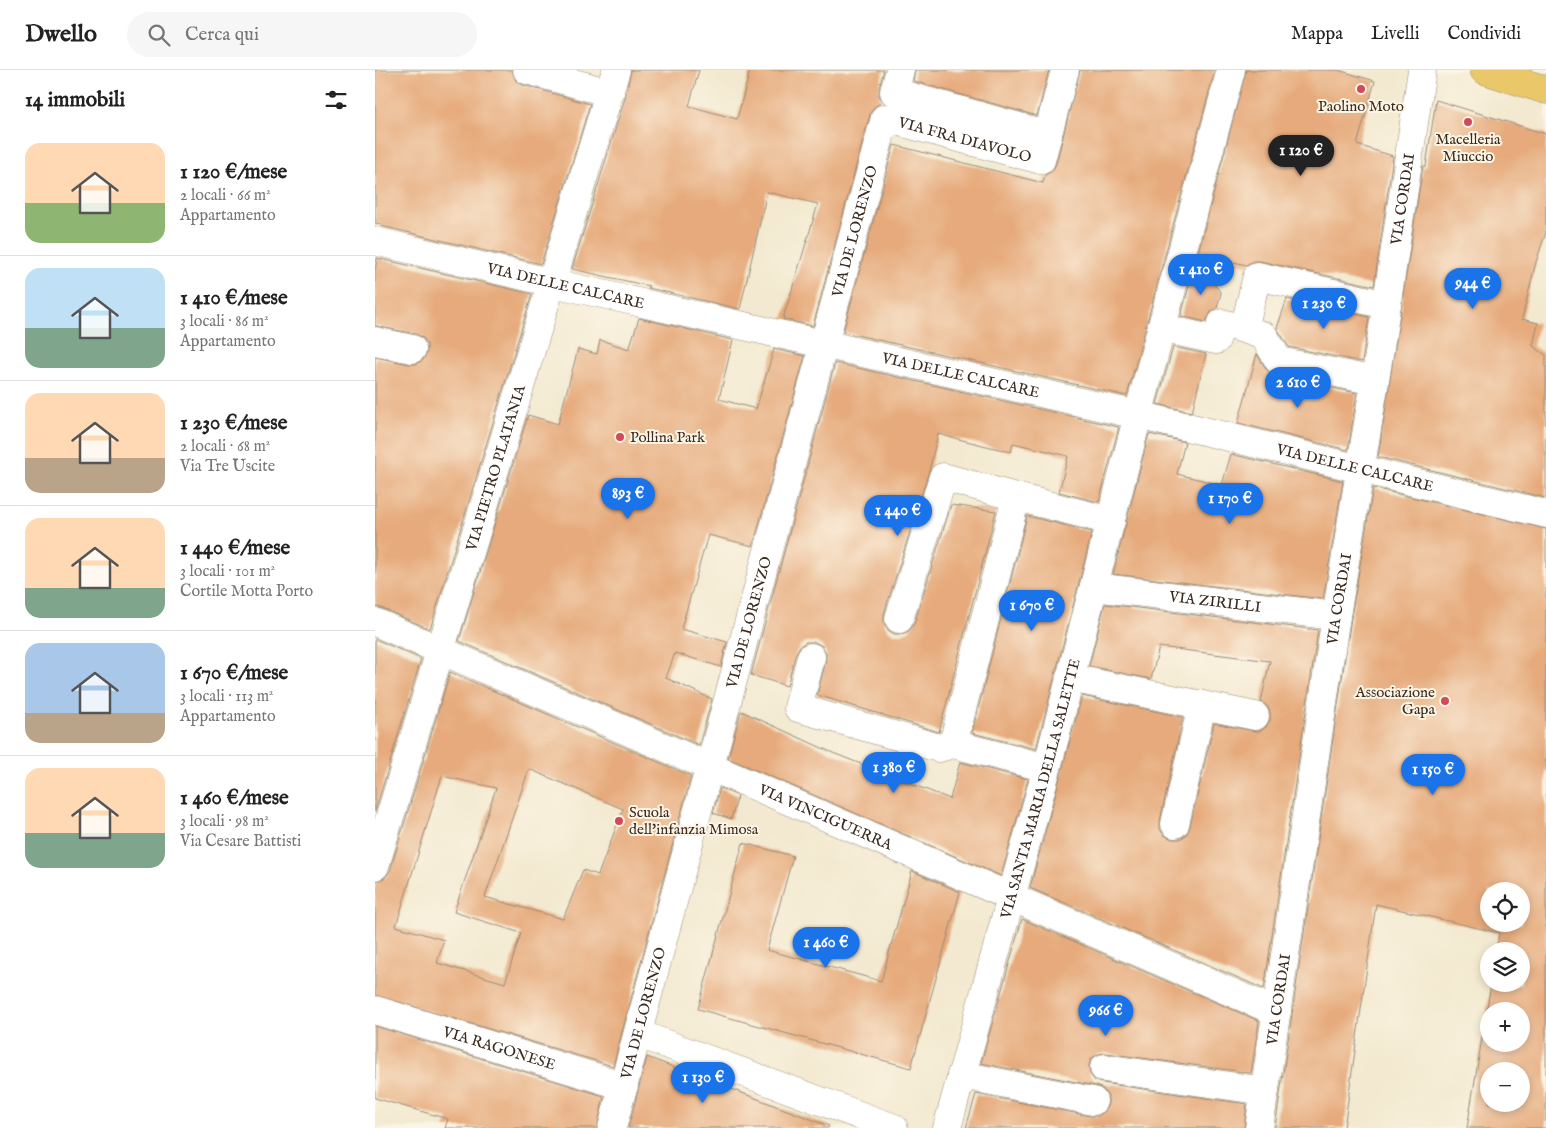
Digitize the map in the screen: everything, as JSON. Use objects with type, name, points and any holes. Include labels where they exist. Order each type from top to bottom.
[{"type":"main road","points":[[1484,70],[1546,90]]},
{"type":"street","points":[[527,70],[613,81]]},
{"type":"street","name":"VIA FRA DIAVOLO","points":[[885,118],[1041,160],[1065,70]]},
{"type":"street","name":"VIA SANTA MARIA DELLA SALETTE","points":[[947,1128],[1047,768],[1161,328],[1231,70]]},
{"type":"street","name":"VIA CORDAI","points":[[1259,1128],[1336,616],[1387,305],[1422,70]]},
{"type":"street","name":"VIA PIETRO PLATANIA","points":[[375,866],[613,81]]},
{"type":"street","points":[[897,81],[1048,135]]},
{"type":"street","name":"VIA DE LORENZO","points":[[612,1128],[639,1034],[885,118]]},
{"type":"street","name":"VIA DELLE CALCARE","points":[[375,241],[1138,416],[1546,514]]},
{"type":"street","points":[[1244,329],[1257,276],[1387,305]]},
{"type":"street","points":[[1161,328],[1216,340],[1222,323],[1264,336],[1279,361],[1375,381]]},
{"type":"street","points":[[375,341],[412,349]]},
{"type":"street","points":[[899,618],[943,477],[1111,521]]},
{"type":"street","points":[[953,744],[1016,497]]},
{"type":"street","name":"VIA ZIRILLI","points":[[1094,587],[1336,616]]},
{"type":"street","name":"VIA VINCIGUERRA","points":[[375,622],[1277,1012]]},
{"type":"street","points":[[811,657],[798,708],[939,748],[953,744],[1047,768]]},
{"type":"street","points":[[1070,678],[1255,716]]},
{"type":"street","points":[[1175,824],[1202,705]]},
{"type":"street","name":"VIA RAGONESE","points":[[375,1010],[624,1086]]},
{"type":"street","points":[[639,1034],[894,1128]]},
{"type":"street","points":[[1104,1068],[1265,1091]]},
{"type":"street","points":[[961,1075],[1093,1101]]},
{"type":"building","points":[[375,70],[512,70],[516,81],[523,85],[590,104],[541,264],[375,223]]},
{"type":"building","points":[[631,70],[699,70],[689,106],[737,119],[750,70],[884,70],[879,88],[880,104],[874,107],[870,114],[813,326],[783,319],[818,204],[767,192],[740,309],[572,269],[625,98]]},
{"type":"building","points":[[915,70],[1049,70],[1037,116],[913,81]]},
{"type":"building","points":[[1080,70],[1215,70],[1127,396],[843,332],[894,145],[1043,183],[1045,175],[1052,171],[1056,164]]},
{"type":"building","points":[[1246,70],[1338,70],[1375,81],[1357,145],[1393,156],[1374,286],[1260,261],[1253,261],[1246,265],[1198,253]]},
{"type":"building","points":[[1436,100],[1546,134],[1546,232],[1536,262],[1522,319],[1538,323],[1533,346],[1546,355],[1546,498],[1378,457],[1423,166],[1426,166]]},
{"type":"building","points":[[377,258],[532,294],[430,629],[375,607],[375,357],[416,364],[423,360],[427,352],[427,345],[423,338],[416,334],[375,326],[375,271]]},
{"type":"building","points":[[1196,260],[1221,293],[1217,308],[1211,312],[1206,322],[1181,316]]},
{"type":"building","points":[[1287,299],[1369,317],[1362,362],[1289,347],[1277,328]]},
{"type":"building","points":[[639,318],[733,340],[719,399],[756,409],[774,349],[805,356],[753,546],[708,535],[681,629],[727,642],[721,667],[675,653],[666,678],[712,699],[699,745],[459,641],[528,415],[558,424],[578,349],[597,354],[600,340],[629,349]]},
{"type":"building","points":[[1173,347],[1206,354],[1192,412],[1157,404]]},
{"type":"building","points":[[1257,354],[1266,369],[1275,376],[1357,393],[1348,450],[1238,423]]},
{"type":"building","points":[[835,363],[1119,427],[1099,502],[1059,492],[1068,456],[1013,443],[1011,452],[938,434],[929,471],[884,614],[884,623],[888,630],[894,634],[902,634],[909,631],[914,624],[951,505],[996,511],[939,732],[817,695],[826,661],[826,653],[822,646],[815,642],[806,642],[800,646],[796,653],[787,686],[751,675]]},
{"type":"building","points":[[1149,434],[1185,442],[1177,474],[1222,485],[1231,454],[1343,481],[1323,599],[1113,574]]},
{"type":"building","points":[[1373,488],[1546,529],[1546,1128],[1467,1128],[1480,1050],[1480,1052],[1530,1052],[1530,1002],[1488,1002],[1490,992],[1530,992],[1530,942],[1498,942],[1499,933],[1495,932],[1530,932],[1530,882],[1480,882],[1480,929],[1376,904],[1344,1128],[1275,1128],[1351,618]]},
{"type":"building","points":[[1027,516],[1092,532],[1036,749],[972,733]]},
{"type":"building","points":[[1105,604],[1318,630],[1264,989],[1030,888],[1082,696],[1183,717],[1160,821],[1160,829],[1164,835],[1172,839],[1180,839],[1186,835],[1190,827],[1214,723],[1260,731],[1266,727],[1270,720],[1270,711],[1261,702],[1270,661],[1159,647],[1151,679],[1089,666]]},
{"type":"building","points":[[375,639],[421,659],[375,812]]},
{"type":"building","points":[[450,672],[691,776],[613,1066],[375,995],[375,881],[385,878],[390,871]],"holes":[[[529,769],[623,809],[598,875],[583,870],[563,919],[485,897]],[[442,776],[496,788],[454,912],[521,933],[505,983],[437,963],[444,940],[396,926]]]},
{"type":"building","points":[[741,711],[833,753],[950,799],[960,762],[1028,779],[1001,876],[728,758]]},
{"type":"building","points":[[720,788],[738,796],[731,819],[713,813]]},
{"type":"building","points":[[743,843],[793,856],[767,950],[881,981],[912,871],[960,892],[911,1068],[698,1009]]},
{"type":"building","points":[[1022,919],[1259,1021],[1251,1073],[1106,1053],[1098,1054],[1091,1059],[1089,1065],[1090,1074],[1095,1081],[1102,1083],[1247,1104],[1244,1128],[966,1128],[976,1094],[1090,1116],[1098,1116],[1105,1111],[1108,1104],[1108,1096],[1103,1089],[1096,1086],[981,1063]]},
{"type":"building","points":[[375,1026],[604,1096],[597,1128],[445,1128],[448,1119],[375,1098]]},
{"type":"building","points":[[647,1057],[829,1126],[828,1128],[628,1128]]},
{"type":"place","name":"Paolino Moto","points":[[1361,89]]},
{"type":"place","name":"Macelleria Miuccio","points":[[1468,122]]},
{"type":"place","name":"Pollina Park","points":[[620,437]]},
{"type":"place","name":"Associazione Gapa","points":[[1445,701]]},
{"type":"place","name":"Scuola dell'infanzia Mimosa","points":[[619,821]]}]
